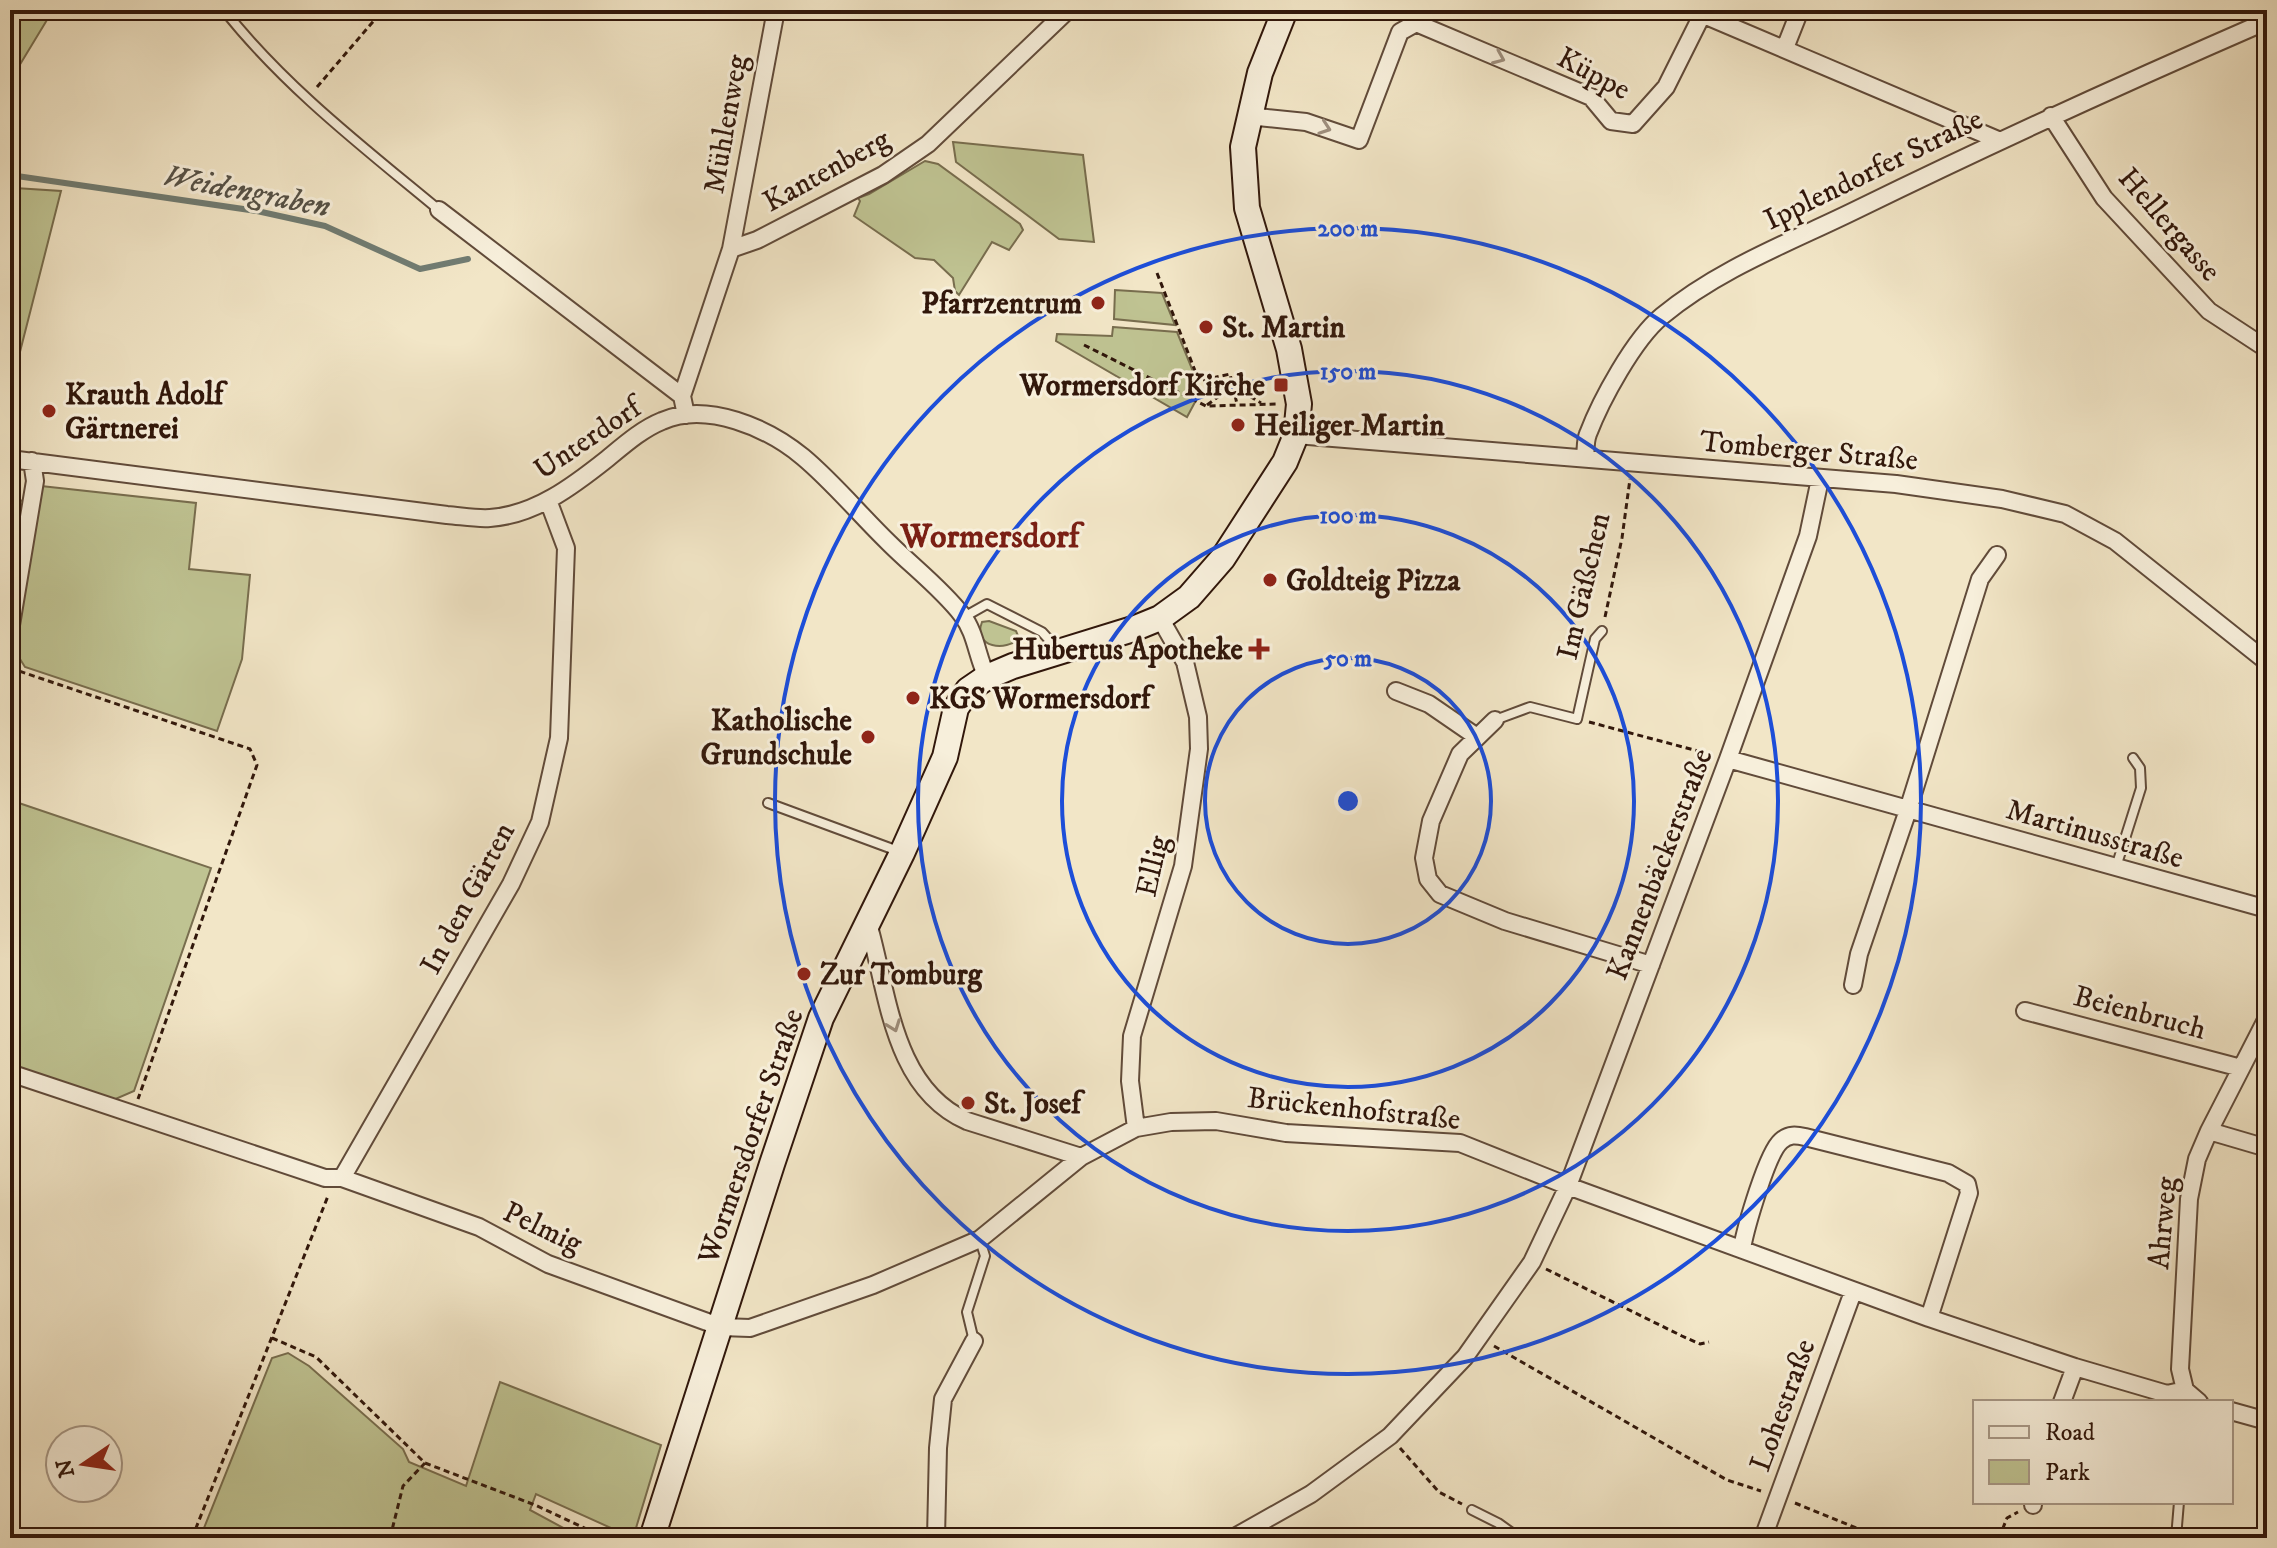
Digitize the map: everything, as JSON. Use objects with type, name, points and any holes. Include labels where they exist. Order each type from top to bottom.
[{"type":"main road","name":"Wormersdorfer Straße","points":[[652,1538],[821,1018],[945,757],[956,708],[968,690],[987,677],[1160,618],[1189,597],[1223,558],[1285,462],[1296,435],[1299,404],[1289,349],[1247,208],[1243,147],[1260,73],[1285,10]]},
{"type":"street","name":"Mühlenweg","points":[[731,249],[776,10]]},
{"type":"street","name":"Kantenberg","points":[[731,249],[757,240],[883,175],[928,144],[1068,10]]},
{"type":"street","points":[[1785,48],[1800,10]]},
{"type":"street","points":[[1697,12],[1998,140]]},
{"type":"street","name":"Küppe","points":[[1248,116],[1306,122],[1359,140],[1400,32],[1416,23],[1591,97],[1611,121],[1633,124],[1666,87],[1697,12]]},
{"type":"street","name":"Ipplendorfer Straße","points":[[1585,458],[1587,437],[1640,338],[1709,282],[1998,140],[2267,21]]},
{"type":"street","name":"Hellergasse","points":[[2051,116],[2104,198],[2209,311],[2267,349]]},
{"type":"street","points":[[439,210],[682,396]]},
{"type":"street","points":[[686,415],[682,396],[731,249]]},
{"type":"street","name":"Unterdorf","points":[[10,459],[491,518],[530,508],[571,487],[634,437],[663,420],[686,415],[719,416],[758,429],[802,456],[935,585],[964,617],[987,677]]},
{"type":"street","name":"Tomberger Straße","points":[[1296,435],[1896,484],[1987,496],[2065,514],[2115,541],[2267,662]]},
{"type":"street","points":[[10,631],[35,481],[32,461]]},
{"type":"street","name":"Kannenbäckerstraße","points":[[1233,1538],[1254,1534],[1390,1436],[1480,1339],[1532,1262],[1568,1186],[1728,759],[1808,536],[1820,479]]},
{"type":"street","name":"In den Gärten","points":[[342,1178],[511,884],[540,822],[559,738],[566,548],[548,500]]},
{"type":"street","points":[[1853,985],[1859,954],[1908,810],[1980,579],[1997,555]]},
{"type":"street","name":"Ellig","points":[[1136,1128],[1130,1081],[1132,1036],[1183,866],[1199,749],[1198,717],[1185,662],[1160,618]]},
{"type":"street","points":[[1396,691],[1429,704],[1477,737]]},
{"type":"street","points":[[1495,720],[1460,754],[1431,821],[1424,858],[1428,879],[1440,894],[1505,921],[1651,965]]},
{"type":"street","name":"Martinusstraße","points":[[1728,759],[2267,909]]},
{"type":"street","points":[[868,923],[895,1031],[916,1076],[937,1102],[951,1114],[967,1121],[1081,1157]]},
{"type":"street","name":"Beienbruch","points":[[2025,1011],[2241,1068]]},
{"type":"street","name":"Ahrweg","points":[[2184,1396],[2180,1369],[2189,1199],[2197,1159],[2267,1018]]},
{"type":"street","name":"Pelmig","points":[[10,1073],[325,1178],[342,1178],[479,1227],[548,1264],[721,1327]]},
{"type":"street","name":"Brückenhofstraße","points":[[721,1327],[750,1328],[873,1285],[980,1239],[1081,1157],[1136,1128],[1171,1122],[1216,1121],[1286,1133],[1460,1143],[1853,1292],[2075,1367],[2167,1394],[2184,1396]]},
{"type":"street","points":[[2209,1131],[2267,1148]]},
{"type":"street","points":[[1742,1248],[1773,1153],[1785,1137],[1805,1137],[1948,1173],[1967,1184],[1969,1193],[1929,1318]]},
{"type":"street","name":"Lohestraße","points":[[1763,1538],[1853,1292]]},
{"type":"street","points":[[936,1538],[938,1448],[943,1399],[974,1341]]},
{"type":"street","points":[[2063,1400],[2075,1367]]},
{"type":"street","points":[[2233,1412],[2267,1421]]},
{"type":"lane","points":[[224,10],[253,46],[306,99],[439,210]]},
{"type":"lane","points":[[964,617],[987,604],[1042,632],[1052,643]]},
{"type":"lane","name":"Im Gäßchen","points":[[1577,719],[1595,639],[1602,631]]},
{"type":"lane","points":[[1495,720],[1530,707],[1577,719]]},
{"type":"lane","points":[[2115,867],[2141,788],[2140,768],[2133,758]]},
{"type":"lane","points":[[768,803],[902,853]]},
{"type":"lane","points":[[974,1341],[967,1312],[985,1256],[980,1239]]},
{"type":"lane","points":[[2176,1538],[2179,1504]]},
{"type":"lane","points":[[1472,1510],[1519,1538]]},
{"type":"path","points":[[306,99],[383,10]]},
{"type":"path","points":[[1157,273],[1199,381],[1230,374],[1237,404]]},
{"type":"path","points":[[1084,345],[1206,406],[1299,404]]},
{"type":"path","points":[[1233,386],[1261,404]]},
{"type":"path","points":[[1206,406],[1233,386]]},
{"type":"path","name":"Im Gäßchen","points":[[1602,631],[1622,538],[1632,463]]},
{"type":"path","points":[[10,668],[250,749],[257,765],[133,1114]]},
{"type":"path","points":[[1577,719],[1728,759]]},
{"type":"path","points":[[192,1538],[307,1245],[328,1196],[342,1178]]},
{"type":"path","points":[[1532,1262],[1691,1340],[1700,1344],[1709,1342]]},
{"type":"path","points":[[272,1338],[316,1357],[425,1463],[535,1505],[606,1538]]},
{"type":"path","points":[[1480,1339],[1727,1480],[1779,1496],[1881,1538]]},
{"type":"path","points":[[1390,1436],[1439,1492],[1472,1510]]},
{"type":"path","points":[[390,1538],[403,1486],[425,1463]]},
{"type":"path","points":[[1999,1538],[2007,1518],[2033,1504]]},
{"type":"green space","points":[[10,10],[53,10],[10,81]]},
{"type":"green space","points":[[953,142],[1083,155],[1094,242],[1059,239],[956,162]]},
{"type":"green space","points":[[925,161],[938,164],[1020,224],[1023,230],[1009,250],[992,242],[959,295],[955,291],[953,278],[934,260],[915,258],[854,216],[860,201],[858,198]]},
{"type":"green space","points":[[15,188],[61,191],[10,391],[10,208]]},
{"type":"green space","points":[[1115,290],[1162,293],[1175,325],[1114,319]]},
{"type":"green space","points":[[1113,327],[1177,332],[1201,391],[1187,417],[1056,341],[1057,334],[1112,336]]},
{"type":"green space","points":[[41,486],[196,503],[189,569],[250,575],[242,659],[217,731],[25,667],[13,648],[20,609],[10,608],[10,499],[38,503]]},
{"type":"green space","points":[[989,621],[1016,631],[1019,638],[999,646],[986,642],[980,631],[982,622]]},
{"type":"green space","points":[[10,800],[211,868],[134,1091],[111,1101],[10,1067]]},
{"type":"green space","points":[[288,1353],[309,1366],[403,1449],[409,1462],[466,1486],[500,1382],[661,1445],[633,1538],[536,1494],[530,1510],[582,1538],[200,1538],[272,1358]]},
{"type":"waterway","name":"Weidengraben","points":[[10,175],[257,211],[325,226],[420,269],[468,259]]},
{"type":"place","name":"Pfarrzentrum","points":[[1098,303]]},
{"type":"place","name":"St. Martin","points":[[1206,327]]},
{"type":"place","name":"Wormersdorf Kirche","points":[[1281,385]]},
{"type":"place","name":"Krauth Adolf Gärtnerei","points":[[49,411]]},
{"type":"place","name":"Heiliger Martin","points":[[1238,425]]},
{"type":"place","name":"Goldteig Pizza","points":[[1270,580]]},
{"type":"place","name":"Hubertus Apotheke","points":[[1259,649]]},
{"type":"place","name":"KGS Wormersdorf","points":[[913,698]]},
{"type":"place","name":"Katholische Grundschule","points":[[868,737]]},
{"type":"place","name":"Zur Tomburg","points":[[804,974]]},
{"type":"place","name":"St. Josef","points":[[968,1103]]},
{"type":"district","name":"Wormersdorf","points":[[990,535]]}]
